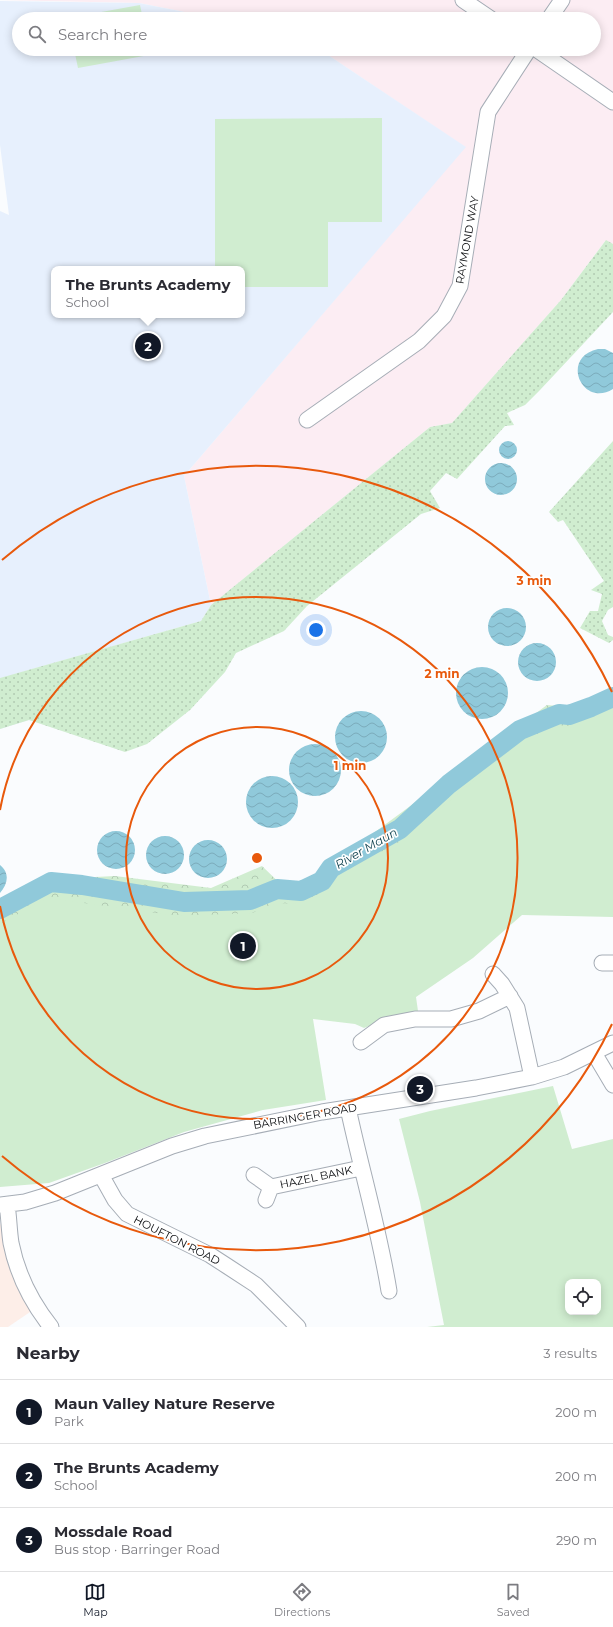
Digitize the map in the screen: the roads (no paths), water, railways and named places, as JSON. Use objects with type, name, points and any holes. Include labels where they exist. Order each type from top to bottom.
[{"type":"street","points":[[463,0],[481,12]]},
{"type":"street","points":[[554,12],[562,0]]},
{"type":"street","name":"RAYMOND WAY","points":[[307,420],[419,341],[444,316],[460,286],[488,112],[524,56]]},
{"type":"street","points":[[546,56],[613,102]]},
{"type":"street","points":[[493,974],[502,984],[517,1008],[532,1077]]},
{"type":"street","points":[[370,1041],[384,1025],[415,1019],[451,1019],[479,1011],[510,996]]},
{"type":"street","name":"BARRINGER ROAD","points":[[4,1205],[25,1202],[55,1193],[172,1146],[204,1136],[266,1122],[476,1088],[532,1077],[564,1067],[613,1043]]},
{"type":"street","points":[[594,1053],[613,1085]]},
{"type":"street","points":[[348,1108],[361,1168],[380,1242],[384,1285]]},
{"type":"street","name":"HAZEL BANK","points":[[254,1176],[268,1193],[361,1168]]},
{"type":"street","name":"HOUFTON ROAD","points":[[101,1175],[115,1200],[127,1214],[210,1255],[256,1285],[298,1327]]},
{"type":"street","points":[[4,1205],[11,1242],[20,1273],[38,1310],[50,1327]]},
{"type":"water","points":[[598,349],[605,349],[613,353],[613,389],[602,393],[593,392],[585,387],[580,380],[578,371],[580,362],[586,354]]},
{"type":"water","points":[[504,441],[512,441],[517,446],[515,457],[512,459],[504,459],[499,454],[499,446]]},
{"type":"water","points":[[498,463],[504,463],[514,470],[517,479],[516,485],[510,492],[504,495],[498,495],[488,488],[485,482],[485,476],[492,466]]},
{"type":"water","points":[[503,608],[511,608],[518,611],[523,616],[526,627],[523,638],[518,643],[511,646],[503,646],[496,643],[491,638],[488,631],[488,623],[491,616],[496,611]]},
{"type":"water","points":[[533,643],[541,643],[548,646],[553,651],[556,662],[553,673],[548,678],[541,681],[533,681],[526,678],[521,673],[518,666],[518,658],[521,651],[526,646]]},
{"type":"water","points":[[482,667],[492,669],[500,675],[506,683],[508,693],[506,703],[500,711],[492,717],[482,719],[472,717],[464,711],[458,703],[456,693],[458,683],[464,675],[472,669]]},
{"type":"water","points":[[361,711],[371,713],[379,719],[385,727],[387,737],[385,747],[379,755],[371,761],[361,763],[351,761],[343,755],[337,747],[335,737],[337,727],[343,719],[351,713]]},
{"type":"water","points":[[315,744],[325,746],[333,752],[339,760],[341,770],[339,780],[333,788],[325,794],[315,796],[305,794],[297,788],[291,780],[289,770],[291,760],[297,752],[305,746]]},
{"type":"water","points":[[272,776],[282,778],[290,784],[296,792],[298,802],[296,812],[290,820],[282,826],[272,828],[262,826],[254,820],[248,812],[246,802],[248,792],[254,784],[262,778]]},
{"type":"water","points":[[116,831],[126,834],[132,840],[135,850],[132,860],[126,866],[116,869],[106,866],[100,860],[97,850],[100,840],[106,834]]},
{"type":"water","points":[[165,836],[175,839],[181,845],[184,855],[181,865],[175,871],[165,874],[155,871],[149,865],[146,855],[149,845],[155,839]]},
{"type":"water","points":[[208,840],[218,843],[224,849],[227,859],[224,869],[218,875],[208,878],[198,875],[192,869],[189,859],[192,849],[198,843]]},
{"type":"water","points":[[0,865],[7,875],[7,879],[5,886],[0,893]]},
{"type":"waterway","name":"River Maun","points":[[0,909],[51,882],[82,885],[184,902],[250,900],[277,889],[301,891],[322,881],[331,868],[400,829],[449,784],[520,730],[559,714],[569,715],[613,697]]},
{"type":"place","name":"The Brunts Academy","points":[[148,346]]},
{"type":"place","name":"Maun Valley Nature Reserve","points":[[243,946]]},
{"type":"place","name":"Mossdale Road","points":[[420,1089]]}]
